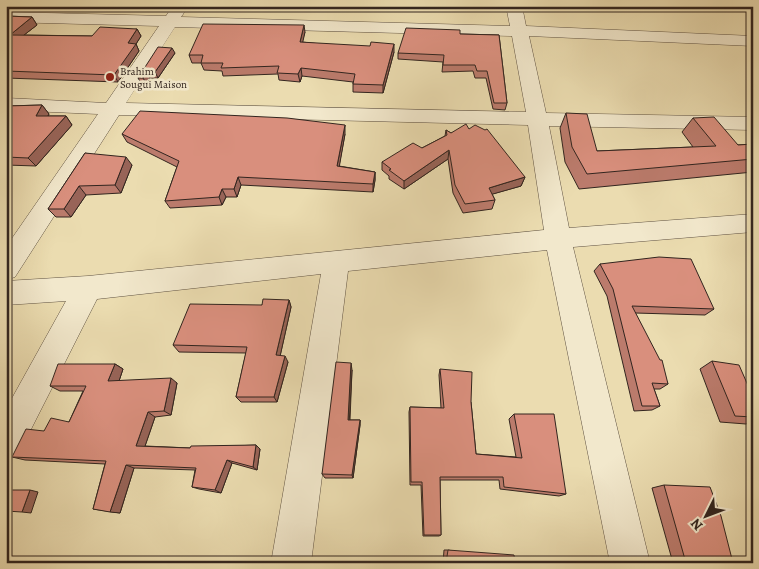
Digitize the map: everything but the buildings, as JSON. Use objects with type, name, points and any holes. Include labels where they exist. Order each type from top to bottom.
[{"type":"street","points":[[6,269],[175,15]]},
{"type":"street","points":[[6,17],[175,15],[516,19],[753,41]]},
{"type":"street","points":[[516,19],[538,118],[558,239],[630,563]]},
{"type":"street","points":[[6,104],[113,109],[753,124]]},
{"type":"street","points":[[6,293],[88,288],[558,239],[753,223]]},
{"type":"street","points":[[6,228],[32,229]]},
{"type":"street","points":[[291,563],[336,262]]},
{"type":"street","points":[[6,442],[88,288]]},
{"type":"place","name":"Brahim Sougui Maison","points":[[110,77]]}]
